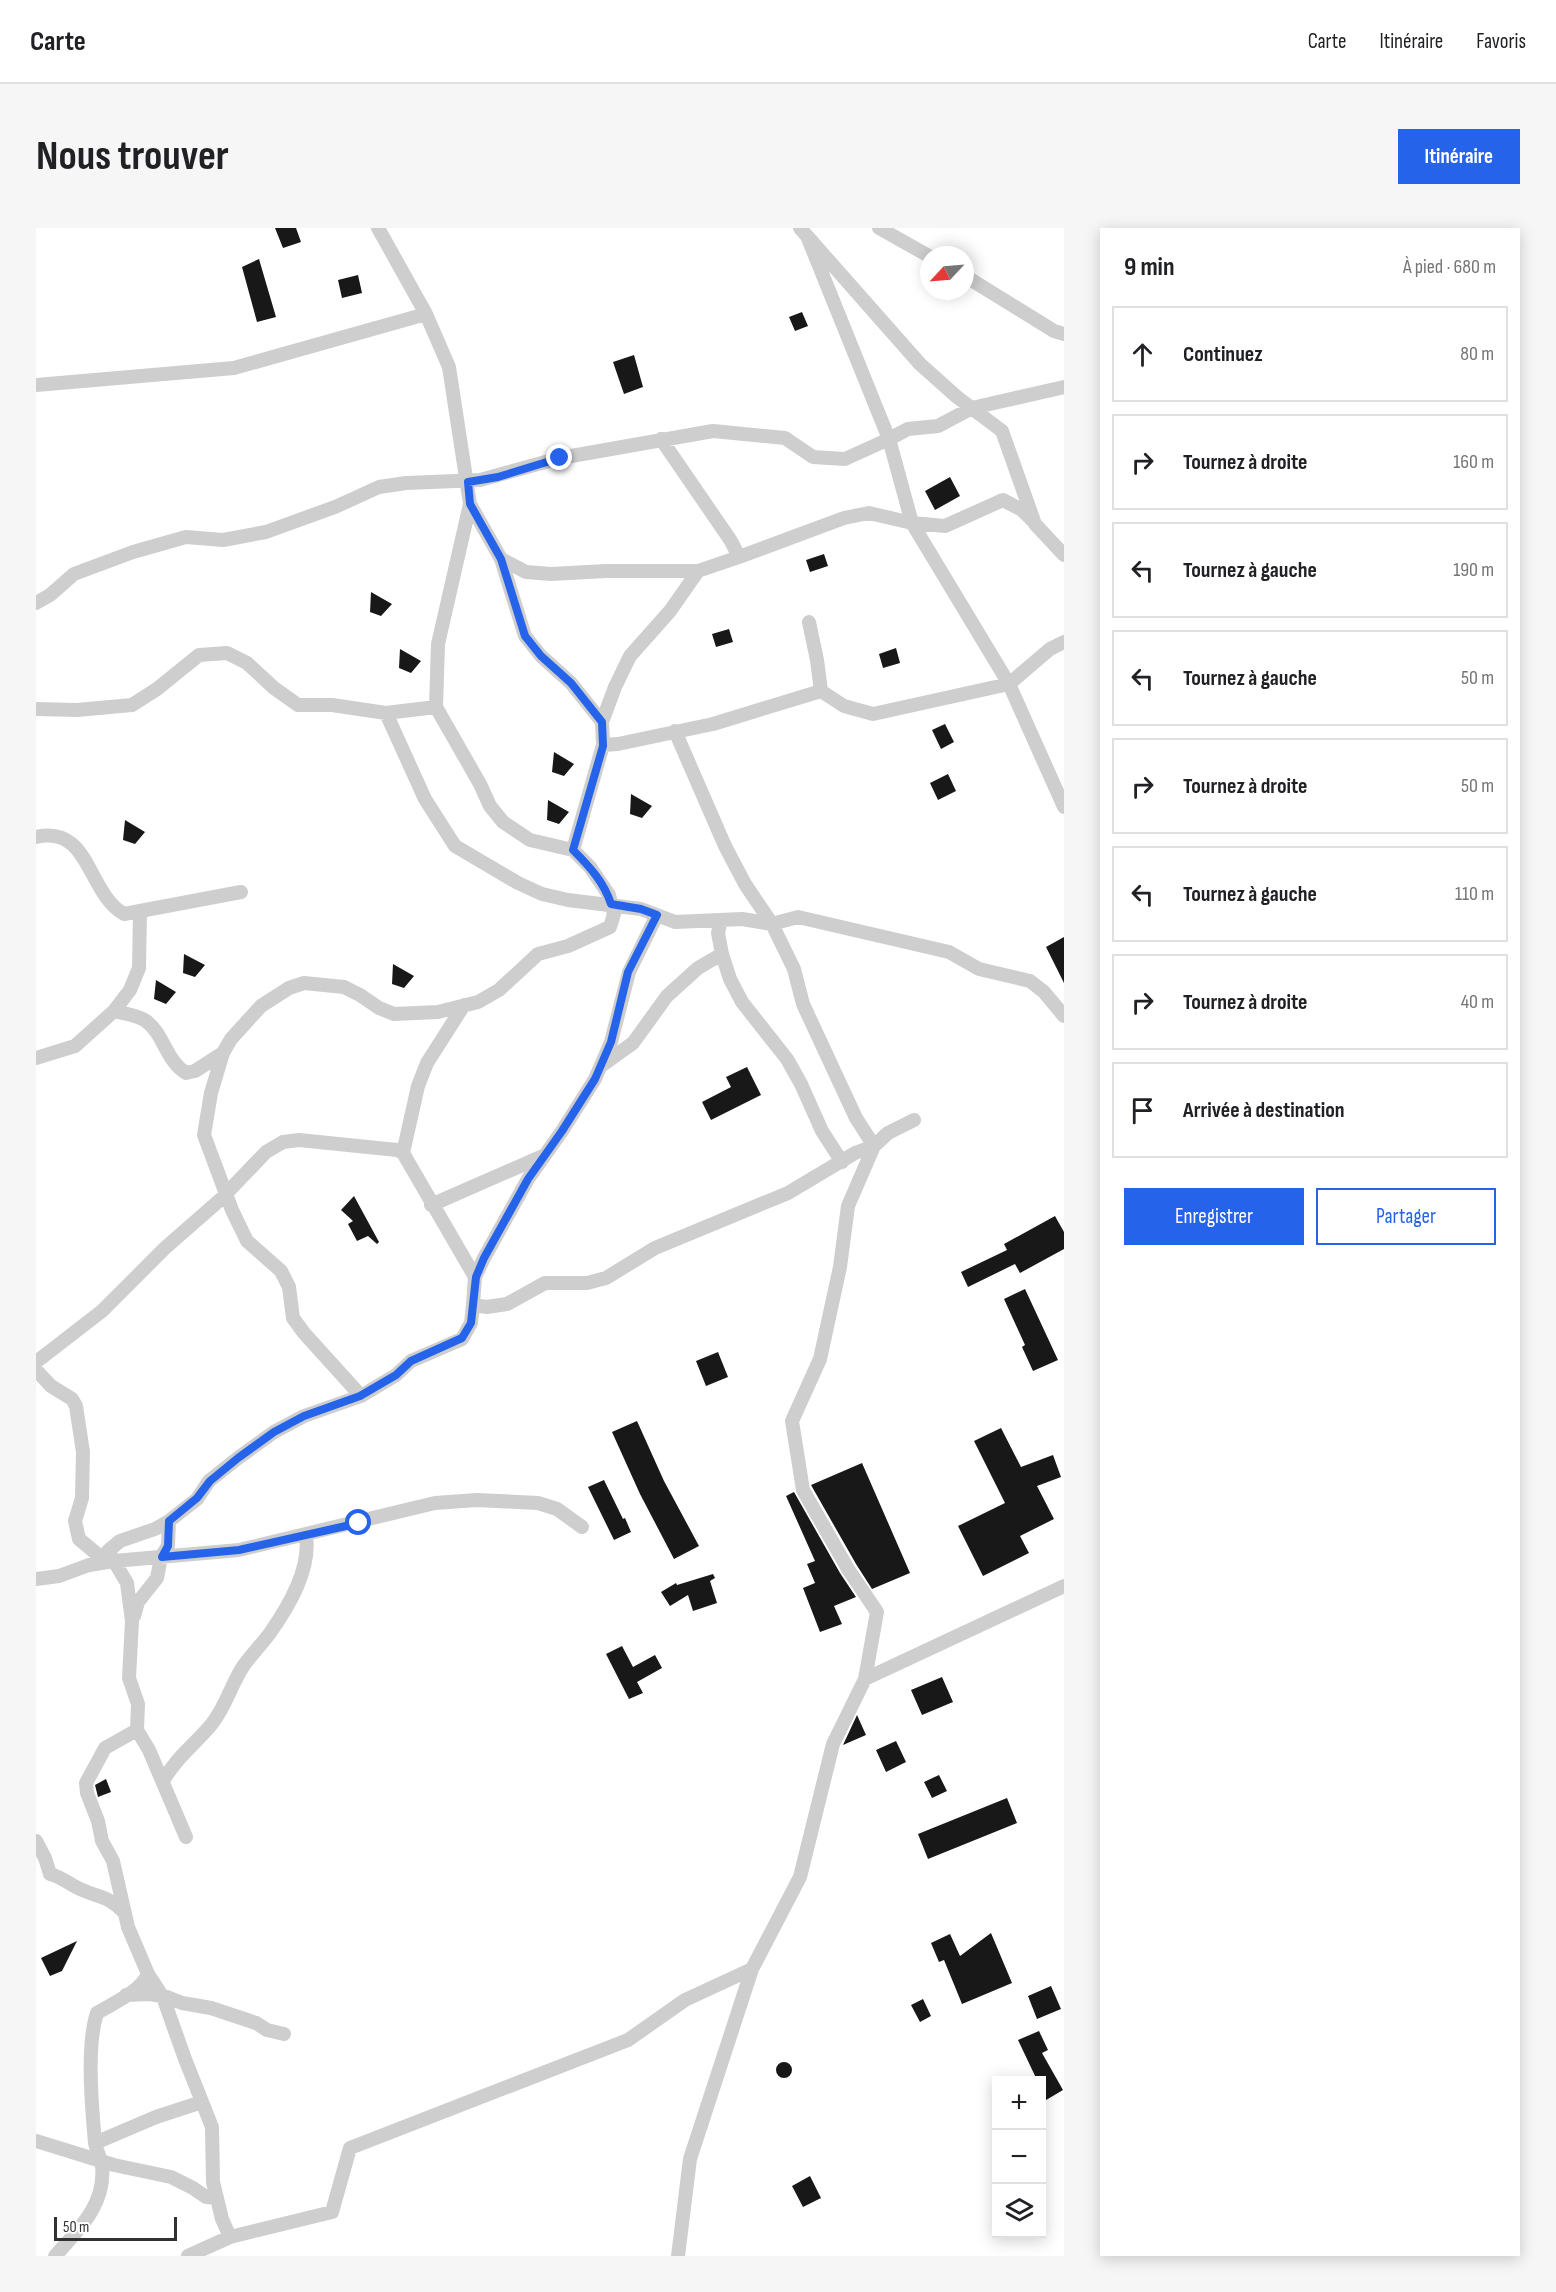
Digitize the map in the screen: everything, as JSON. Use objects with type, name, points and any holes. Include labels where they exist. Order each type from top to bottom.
[{"type":"street","points":[[360,1396],[293,1318],[289,1287],[281,1270],[247,1241],[232,1210],[204,1135],[211,1093],[223,1053],[231,1039],[261,1006],[283,991],[304,983],[344,987],[379,1008],[394,1014],[438,1012],[478,1002],[500,990],[538,954],[568,946],[610,927],[614,914],[604,887],[590,867],[573,850],[530,840],[503,822],[490,806],[436,707],[438,644],[470,504],[468,482],[449,367],[426,314],[378,228]]},
{"type":"street","points":[[879,228],[920,251]]},
{"type":"street","points":[[803,232],[920,364],[1002,431],[1035,524]]},
{"type":"street","points":[[803,232],[890,439],[912,523],[1009,684],[1064,807]]},
{"type":"street","points":[[974,282],[1054,331],[1064,334]]},
{"type":"street","points":[[36,385],[234,368],[426,314]]},
{"type":"street","points":[[36,603],[50,595],[74,574],[157,544],[186,537],[223,540],[266,532],[335,507],[379,487],[413,483],[468,482],[498,477],[560,458],[713,431],[785,438],[813,457],[845,459],[908,429],[938,426],[972,408],[1064,387]]},
{"type":"street","points":[[662,439],[731,541],[739,557]]},
{"type":"street","points":[[501,559],[526,572],[551,574],[606,571],[698,571],[844,518],[869,513],[912,523],[945,526],[1003,500],[1022,510],[1064,555]]},
{"type":"street","points":[[470,504],[501,559],[525,636],[541,656],[571,683],[602,722]]},
{"type":"street","points":[[573,850],[603,746],[602,722],[615,687],[630,656],[670,611],[698,571]]},
{"type":"street","points":[[809,622],[821,691],[844,706],[873,714],[1009,684],[1050,649],[1064,642]]},
{"type":"street","points":[[36,709],[77,710],[132,705],[157,690],[199,655],[227,653],[247,663],[274,688],[298,705],[332,705],[386,713],[436,707]]},
{"type":"street","points":[[603,746],[713,724],[821,691]]},
{"type":"street","points":[[386,713],[425,799],[455,846],[501,875],[542,894],[568,900],[641,909],[675,922],[742,919],[772,924],[798,917],[949,952],[979,969],[1030,981],[1044,992],[1064,1016]]},
{"type":"street","points":[[675,731],[725,846],[772,924],[795,969],[803,1005],[856,1118],[874,1146]]},
{"type":"street","points":[[36,837],[58,835],[79,849],[109,903],[124,914],[241,892]]},
{"type":"street","points":[[36,1058],[75,1046],[114,1011],[130,990],[139,968],[140,912]]},
{"type":"street","points":[[186,1837],[163,1780],[137,1730],[138,1704],[129,1678],[132,1621],[127,1582],[108,1551],[120,1541],[169,1521],[197,1498],[210,1481],[264,1438],[291,1422],[360,1396],[396,1375],[411,1361],[462,1338],[471,1323],[476,1277],[528,1179],[562,1131],[601,1066],[611,1042],[628,972],[657,915]]},
{"type":"street","points":[[721,920],[718,933],[730,979],[742,1002],[787,1059],[822,1131],[842,1162]]},
{"type":"street","points":[[601,1066],[633,1043],[667,996],[698,969],[722,954]]},
{"type":"street","points":[[403,1153],[421,1078],[464,1005]]},
{"type":"street","points":[[114,1011],[141,1018],[149,1023],[176,1067],[186,1073],[195,1071],[223,1053]]},
{"type":"street","points":[[473,1305],[487,1307],[507,1304],[545,1283],[587,1283],[606,1278],[654,1248],[788,1193],[855,1153],[874,1146],[888,1133],[914,1120]]},
{"type":"street","points":[[36,1362],[102,1311],[266,1152],[283,1142],[300,1140],[397,1150],[403,1153],[431,1205],[476,1277]]},
{"type":"street","points":[[678,2256],[690,2159],[752,1969],[800,1877],[833,1743],[866,1679],[877,1612],[848,1569],[803,1490],[792,1421],[820,1359],[840,1268],[849,1206],[874,1146]]},
{"type":"street","points":[[431,1205],[545,1155]]},
{"type":"street","points":[[36,1370],[51,1386],[72,1399],[76,1406],[83,1452],[82,1498],[75,1521],[79,1539],[97,1554],[114,1561]]},
{"type":"street","points":[[36,1579],[58,1576],[89,1565],[114,1561],[239,1550],[306,1536],[435,1503],[477,1500],[538,1503],[557,1509],[582,1527]]},
{"type":"street","points":[[132,1621],[138,1602],[156,1578],[168,1546],[169,1521]]},
{"type":"street","points":[[163,1780],[179,1756],[213,1724],[245,1664],[271,1632],[286,1608],[298,1585],[309,1551],[306,1536]]},
{"type":"street","points":[[866,1679],[1064,1586]]},
{"type":"street","points":[[137,1730],[105,1748],[86,1783],[102,1841],[113,1861],[124,1912],[148,1974],[163,1997],[212,2127],[213,2182],[230,2237]]},
{"type":"street","points":[[36,1841],[50,1874],[62,1877],[74,1887],[103,1896],[114,1902],[124,1912]]},
{"type":"street","points":[[188,2256],[230,2237],[332,2212],[350,2148],[628,2040],[685,2000],[752,1969]]},
{"type":"street","points":[[55,2256],[77,2234],[91,2214],[102,2179],[101,2160],[95,2144],[92,2109],[92,2027],[97,2013],[126,1995],[145,1980],[148,1974]]},
{"type":"street","points":[[126,1995],[150,1994],[227,2012],[256,2023],[267,2030],[284,2034]]},
{"type":"street","points":[[95,2144],[156,2117],[202,2102]]},
{"type":"street","points":[[36,2141],[171,2177],[206,2197],[217,2198]]},
{"type":"building","points":[[275,228],[296,228],[301,242],[283,248]]},
{"type":"building","points":[[259,259],[276,317],[257,322],[242,267]]},
{"type":"building","points":[[358,275],[362,293],[342,298],[338,280]]},
{"type":"building","points":[[802,312],[808,326],[795,331],[789,317]]},
{"type":"building","points":[[634,355],[643,387],[624,394],[613,362]]},
{"type":"building","points":[[950,477],[960,496],[935,510],[925,491]]},
{"type":"building","points":[[824,554],[828,566],[810,572],[806,560]]},
{"type":"building","points":[[371,592],[392,604],[381,616],[370,612]]},
{"type":"building","points":[[729,629],[733,642],[716,647],[712,634]]},
{"type":"building","points":[[896,648],[900,663],[883,668],[879,654]]},
{"type":"building","points":[[400,649],[421,661],[411,673],[399,668]]},
{"type":"building","points":[[945,724],[954,742],[941,749],[932,730]]},
{"type":"building","points":[[554,752],[574,764],[564,776],[552,772]]},
{"type":"building","points":[[948,774],[956,791],[938,800],[930,783]]},
{"type":"building","points":[[631,794],[652,806],[642,818],[630,814]]},
{"type":"building","points":[[548,800],[569,812],[559,824],[547,820]]},
{"type":"building","points":[[125,820],[145,832],[135,844],[123,840]]},
{"type":"building","points":[[1064,937],[1064,983],[1046,947]]},
{"type":"building","points":[[184,954],[205,965],[195,977],[183,973]]},
{"type":"building","points":[[393,964],[414,976],[404,988],[392,984]]},
{"type":"building","points":[[156,980],[176,992],[166,1004],[154,999]]},
{"type":"building","points":[[747,1067],[761,1095],[711,1120],[702,1102],[731,1087],[726,1077]]},
{"type":"building","points":[[354,1196],[379,1242],[377,1244],[368,1236],[357,1241],[348,1224],[353,1221],[341,1210]]},
{"type":"building","points":[[1055,1216],[1064,1232],[1064,1249],[1020,1273],[1015,1264],[968,1287],[961,1272],[1007,1250],[1004,1244]]},
{"type":"building","points":[[1025,1289],[1058,1360],[1033,1371],[1022,1347],[1025,1345],[1004,1299]]},
{"type":"building","points":[[718,1352],[728,1377],[706,1386],[696,1361]]},
{"type":"building","points":[[637,1421],[664,1481],[699,1546],[674,1559],[640,1494],[612,1432]]},
{"type":"building","points":[[1001,1428],[1021,1467],[1053,1455],[1061,1477],[1037,1486],[1054,1519],[1020,1536],[1029,1553],[983,1576],[958,1526],[1005,1503],[974,1441]]},
{"type":"building","points":[[862,1463],[910,1573],[872,1589],[811,1485]]},
{"type":"building","points":[[604,1480],[631,1532],[614,1540],[588,1487]]},
{"type":"building","points":[[794,1492],[856,1597],[834,1606],[842,1624],[820,1632],[803,1588],[815,1583],[807,1564],[815,1561],[786,1496]]},
{"type":"building","points":[[713,1574],[715,1578],[710,1581],[717,1603],[693,1611],[688,1595],[670,1606],[661,1592],[676,1583],[677,1585]]},
{"type":"building","points":[[622,1646],[633,1667],[655,1655],[662,1668],[637,1682],[643,1693],[629,1699],[606,1654]]},
{"type":"building","points":[[942,1677],[953,1702],[922,1715],[911,1690]]},
{"type":"building","points":[[857,1715],[866,1735],[843,1745]]},
{"type":"building","points":[[896,1741],[906,1762],[886,1772],[876,1750]]},
{"type":"building","points":[[939,1775],[947,1791],[932,1798],[924,1782]]},
{"type":"building","points":[[106,1779],[111,1792],[98,1797],[95,1785]]},
{"type":"building","points":[[1007,1798],[1017,1823],[928,1859],[918,1834]]},
{"type":"building","points":[[991,1933],[1012,1983],[962,2004],[944,1960],[939,1962],[931,1943],[950,1934],[960,1956]]},
{"type":"building","points":[[77,1941],[62,1971],[50,1976],[41,1958]]},
{"type":"building","points":[[1051,1986],[1061,2009],[1037,2019],[1028,1996]]},
{"type":"building","points":[[923,1999],[931,2016],[920,2022],[911,2005]]},
{"type":"building","points":[[1039,2031],[1048,2050],[1042,2053],[1063,2090],[1046,2100],[1046,2076],[1035,2076],[1018,2040]]},
{"type":"building","points":[[781,2062],[787,2062],[792,2070],[790,2076],[781,2078],[776,2073],[776,2067]]},
{"type":"building","points":[[810,2176],[821,2198],[803,2207],[792,2186]]},
{"type":"route","points":[[359,1523],[239,1550],[162,1557],[168,1546],[169,1521],[189,1506],[210,1481],[255,1445],[291,1422],[360,1396],[396,1375],[411,1361],[462,1338],[471,1323],[476,1277],[484,1258],[528,1179],[595,1079],[611,1042],[628,972],[657,915],[641,909],[611,904],[609,895],[590,867],[573,850],[603,746],[602,722],[571,683],[541,656],[525,636],[501,559],[470,504],[468,482],[498,477],[560,458]]}]
